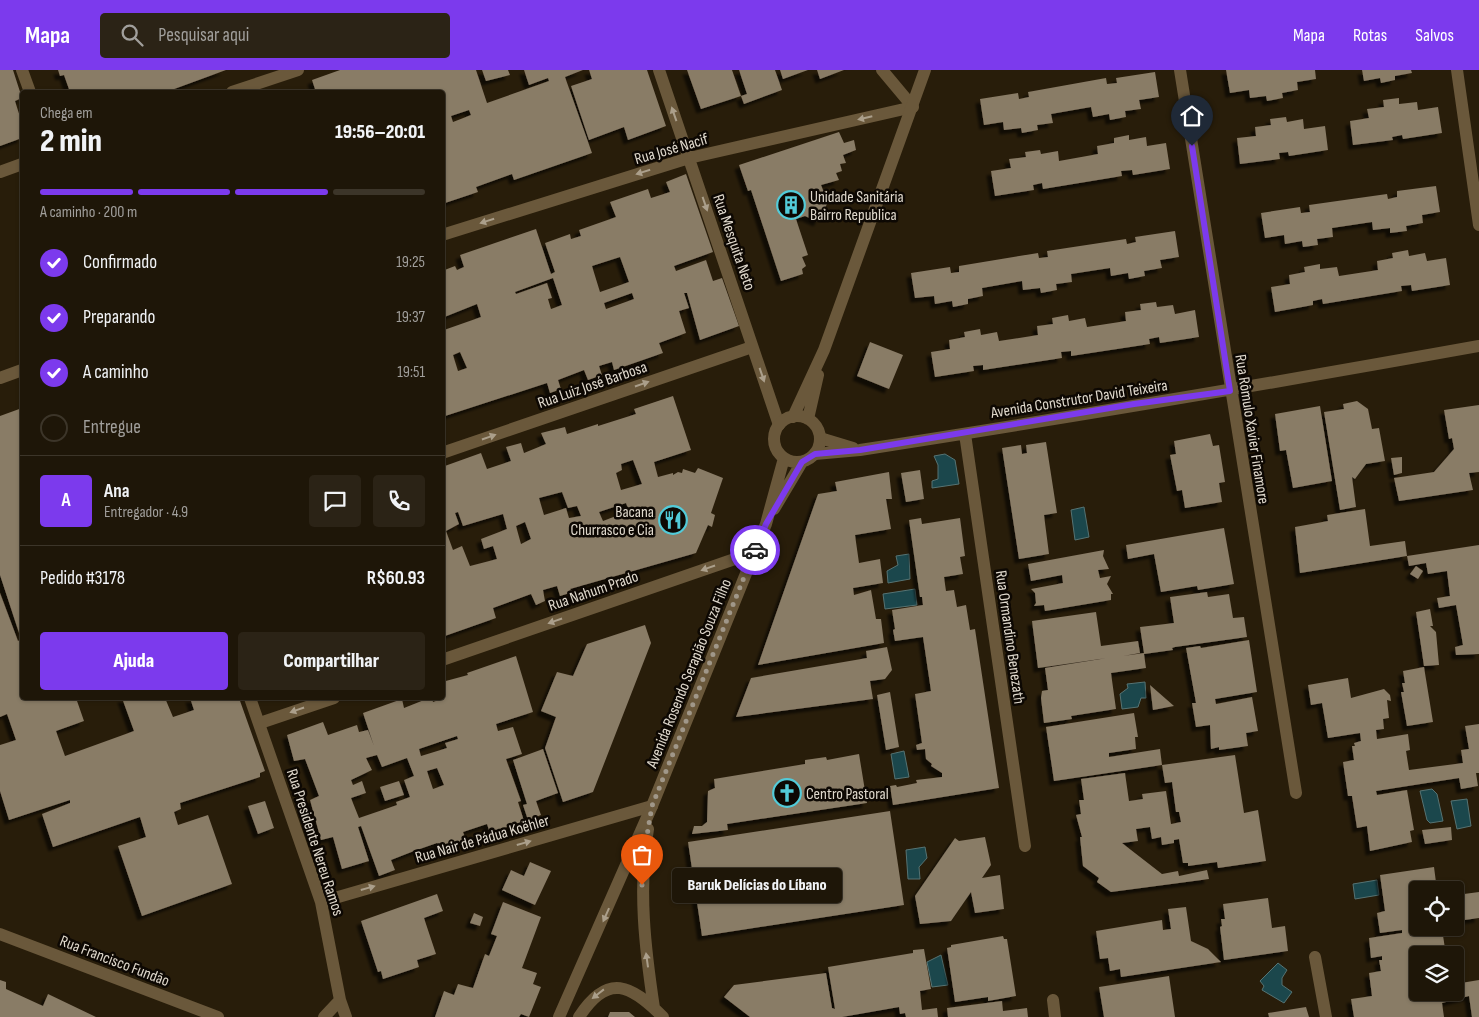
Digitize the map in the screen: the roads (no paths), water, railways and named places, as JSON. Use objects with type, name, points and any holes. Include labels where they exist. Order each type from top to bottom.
[{"type":"street","points":[[22,70],[29,90]]},
{"type":"street","points":[[238,90],[298,70]]},
{"type":"street","name":"Rua Mesquita Neto","points":[[659,70],[779,425]]},
{"type":"street","points":[[882,70],[913,108]]},
{"type":"street","points":[[792,417],[808,419],[819,431],[820,438],[815,454],[802,462],[792,462],[784,458],[775,446],[774,439],[779,425],[792,417],[824,350],[913,108],[925,70]]},
{"type":"street","name":"Rua Rômulo Xavier Finamore","points":[[1180,70],[1296,793]]},
{"type":"street","points":[[1456,70],[1479,225]]},
{"type":"street","name":"Rua José Nacif","points":[[445,234],[689,158],[913,108]]},
{"type":"street","points":[[0,172],[20,165]]},
{"type":"street","name":"Rua Luiz José Barbosa","points":[[445,452],[752,346]]},
{"type":"street","name":"Avenida Construtor David Teixeira","points":[[815,454],[860,450],[965,434],[1134,404],[1230,391],[1479,346]]},
{"type":"street","points":[[808,419],[824,350]]},
{"type":"street","points":[[0,378],[20,371]]},
{"type":"street","name":"Rua Ormandino Benezath","points":[[965,434],[1025,846]]},
{"type":"street","name":"Avenida Construtor David Teixeira","points":[[820,438],[860,450]]},
{"type":"street","name":"Avenida Rosendo Serapião Souza Filho","points":[[766,524],[784,458]]},
{"type":"street","name":"Avenida Rosendo Serapião Souza Filho","points":[[558,1017],[652,806],[766,524],[802,462]]},
{"type":"street","name":"Rua Nahum Prado","points":[[445,659],[754,552]]},
{"type":"street","name":"Rua Presidente Nereu Ramos","points":[[251,700],[321,902],[340,1000],[346,1017]]},
{"type":"street","points":[[260,723],[328,700]]},
{"type":"street","name":"Avenida Rosendo Serapião Souza Filho","points":[[652,806],[643,859],[642,885],[645,941],[654,1008]]},
{"type":"street","name":"Rua Nair de Pádua Koëhler","points":[[321,902],[652,806]]},
{"type":"street","name":"Rua Francisco Fundão","points":[[0,934],[218,1017]]},
{"type":"street","points":[[1315,957],[1326,1017]]},
{"type":"street","points":[[579,1017],[592,999],[605,989],[616,986],[630,990],[664,1017]]},
{"type":"street","points":[[324,1017],[340,1000]]},
{"type":"street","points":[[1053,1000],[1055,1017]]},
{"type":"water","points":[[945,454],[955,460],[959,484],[932,488],[932,481],[938,479],[938,465],[934,456]]},
{"type":"water","points":[[1084,507],[1089,537],[1075,540],[1071,510]]},
{"type":"water","points":[[909,554],[910,579],[888,583],[887,571],[898,565],[896,556]]},
{"type":"water","points":[[915,589],[917,605],[885,609],[883,594]]},
{"type":"water","points":[[1145,682],[1146,698],[1141,698],[1138,707],[1122,709],[1120,694],[1128,688],[1127,684]]},
{"type":"water","points":[[904,751],[909,777],[895,779],[891,754]]},
{"type":"water","points":[[1432,789],[1437,794],[1443,821],[1430,823],[1427,820],[1420,791]]},
{"type":"water","points":[[1467,799],[1471,826],[1457,829],[1451,801]]},
{"type":"water","points":[[925,847],[927,858],[919,867],[920,879],[908,879],[906,850]]},
{"type":"water","points":[[1377,880],[1379,895],[1355,899],[1353,884]]},
{"type":"water","points":[[941,955],[948,985],[932,987],[927,962]]},
{"type":"water","points":[[1278,963],[1287,970],[1282,978],[1282,985],[1292,992],[1284,1003],[1262,990],[1264,986],[1260,981]]},
{"type":"place","name":"Unidade Sanitária Bairro Republica","points":[[791,205]]},
{"type":"place","name":"Bacana Churrasco e Cia","points":[[673,520]]},
{"type":"place","name":"Centro Pastoral","points":[[787,793]]},
{"type":"place","name":"Baruk Delícias do Líbano","points":[[642,885]]}]
